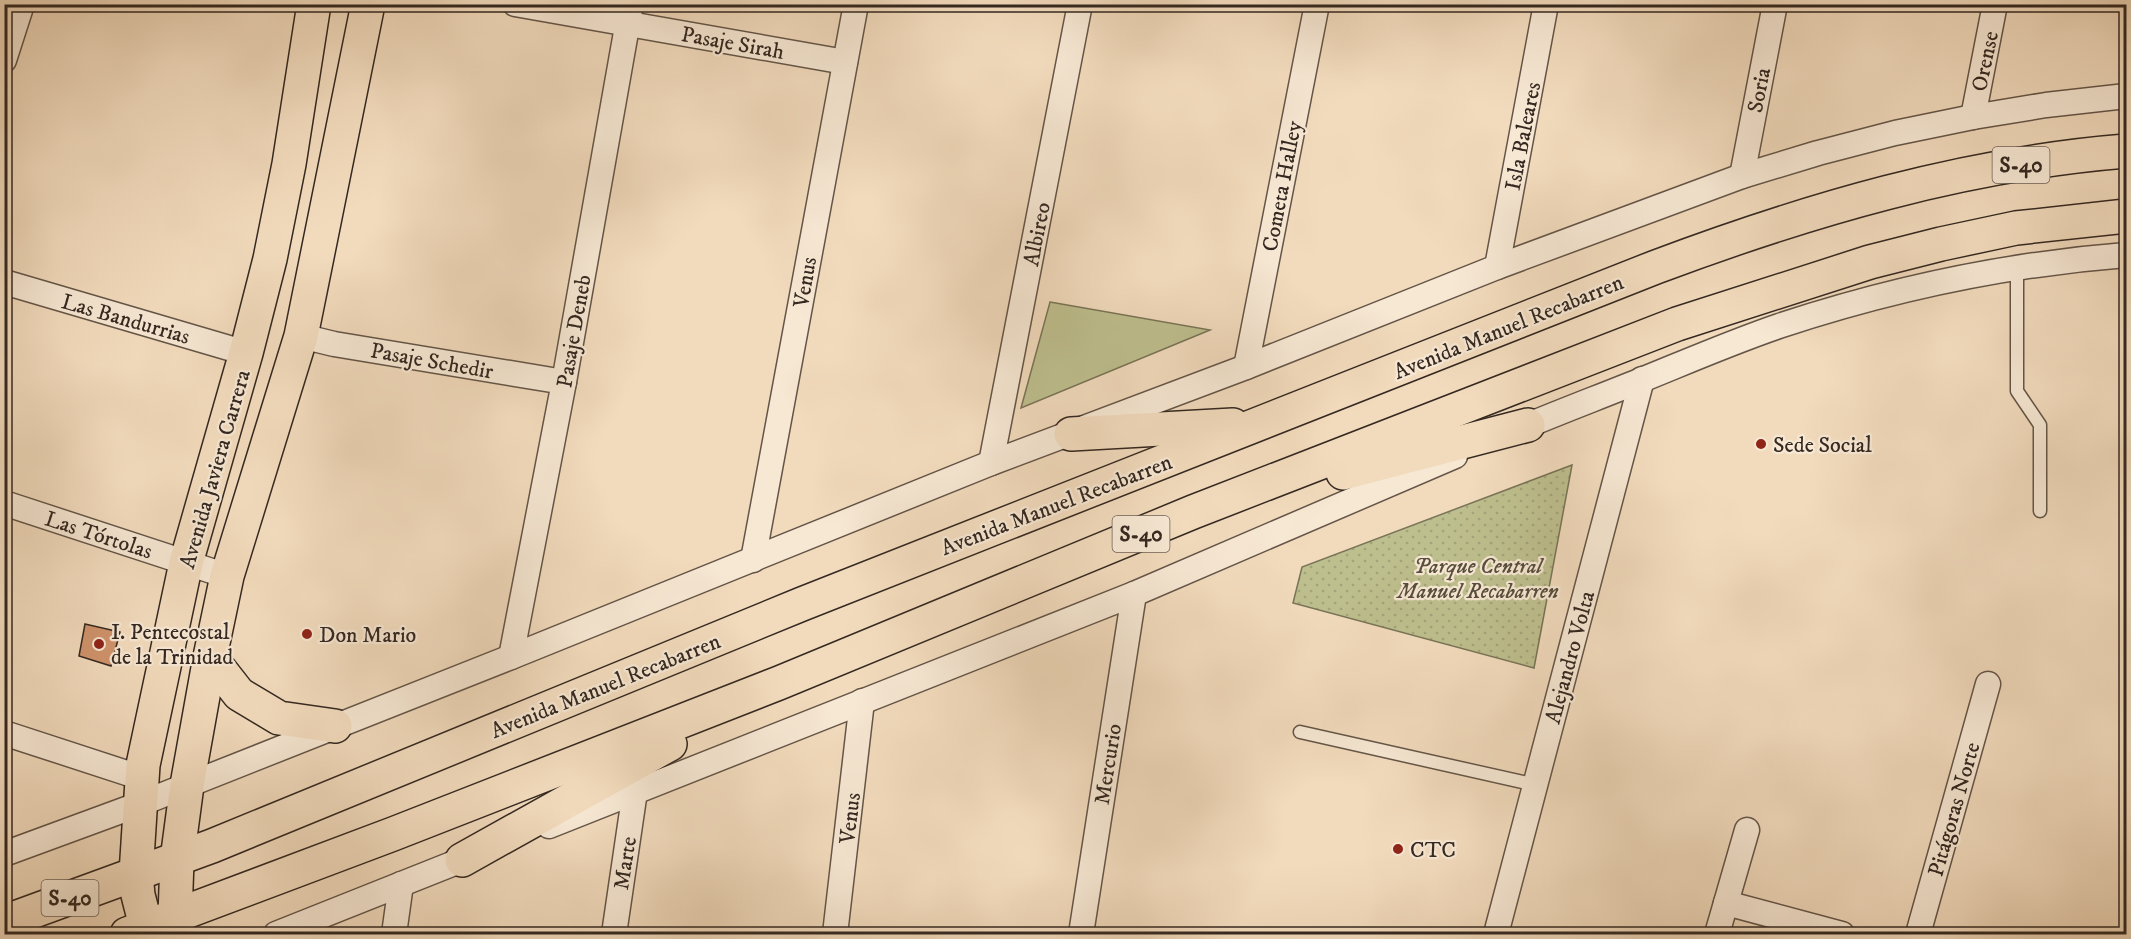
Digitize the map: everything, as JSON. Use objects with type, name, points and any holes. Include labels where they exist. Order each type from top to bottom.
[{"type":"main road","name":"Avenida Javiera Carrera","points":[[175,916],[177,860],[188,785],[210,657],[227,576],[301,336],[368,4]]},
{"type":"main road","name":"Avenida Javiera Carrera","points":[[140,932],[136,874],[141,791],[157,693],[186,563],[246,353],[270,259],[289,164],[315,6]]},
{"type":"main road","name":"Avenida Manuel Recabarren","points":[[4,922],[177,860],[802,603],[1742,235],[1839,204],[1979,172],[2042,161],[2127,151]]},
{"type":"main road","name":"S-40","points":[[140,932],[175,916],[393,834],[779,683],[1193,512],[1677,324],[1870,262],[1941,244],[2016,228],[2127,216]]},
{"type":"main road","points":[[1071,434],[1261,423]]},
{"type":"main road","points":[[1193,512],[1528,424]]},
{"type":"main road","points":[[210,657],[239,694],[279,718],[335,726]]},
{"type":"main road","points":[[462,860],[779,683]]},
{"type":"street","points":[[4,60],[22,4]]},
{"type":"street","name":"Pasaje Sirah","points":[[515,4],[629,14],[845,62]]},
{"type":"street","name":"Venus","points":[[753,560],[856,4]]},
{"type":"street","name":"Albireo","points":[[991,463],[1080,4]]},
{"type":"street","name":"Cometa Halley","points":[[1246,367],[1317,4]]},
{"type":"street","name":"Isla Baleares","points":[[1497,267],[1546,4]]},
{"type":"street","name":"Soria","points":[[1742,176],[1775,4]]},
{"type":"street","name":"Orense","points":[[1972,117],[1995,4]]},
{"type":"street","name":"Pasaje Deneb","points":[[512,657],[564,382],[629,14]]},
{"type":"street","points":[[4,854],[141,791],[188,785],[991,463],[1246,367],[1497,267],[1742,176],[1829,150],[1972,117],[2046,105],[2127,96]]},
{"type":"street","points":[[276,934],[1134,594],[1528,424],[1705,353],[1780,326],[1856,303],[1934,284],[2017,268],[2127,255]]},
{"type":"street","name":"Las Bandurrias","points":[[4,282],[246,353]]},
{"type":"street","name":"Pasaje Schedir","points":[[301,336],[334,344],[564,382]]},
{"type":"street","name":"Alejandro Volta","points":[[1496,934],[1642,380]]},
{"type":"street","name":"Las Tórtolas","points":[[4,503],[227,576]]},
{"type":"street","name":"Mercurio","points":[[1081,934],[1134,594]]},
{"type":"street","name":"Pitágoras Norte","points":[[1918,934],[1988,684]]},
{"type":"street","name":"Venus","points":[[836,934],[862,701]]},
{"type":"street","points":[[4,733],[141,791]]},
{"type":"street","name":"Marte","points":[[614,934],[635,791]]},
{"type":"street","points":[[1717,934],[1747,830]]},
{"type":"street","points":[[394,934],[401,884]]},
{"type":"street","points":[[1726,903],[1842,934]]},
{"type":"lane","points":[[2017,268],[2017,391],[2040,425],[2040,511]]},
{"type":"lane","points":[[1300,732],[1536,785]]},
{"type":"green space","points":[[1050,302],[1210,330],[1021,408]]},
{"type":"green space","name":"Parque Central Manuel Recabarren","points":[[1572,465],[1534,668],[1293,603],[1302,567]]},
{"type":"building","name":"I. Pentecostal de la Trinidad","points":[[85,624],[120,632],[111,666],[79,656]]},
{"type":"place","name":"Sede Social","points":[[1761,444]]},
{"type":"place","name":"Don Mario","points":[[307,634]]},
{"type":"place","name":"I. Pentecostal de la Trinidad","points":[[99,644]]},
{"type":"place","name":"CTC","points":[[1398,849]]}]
